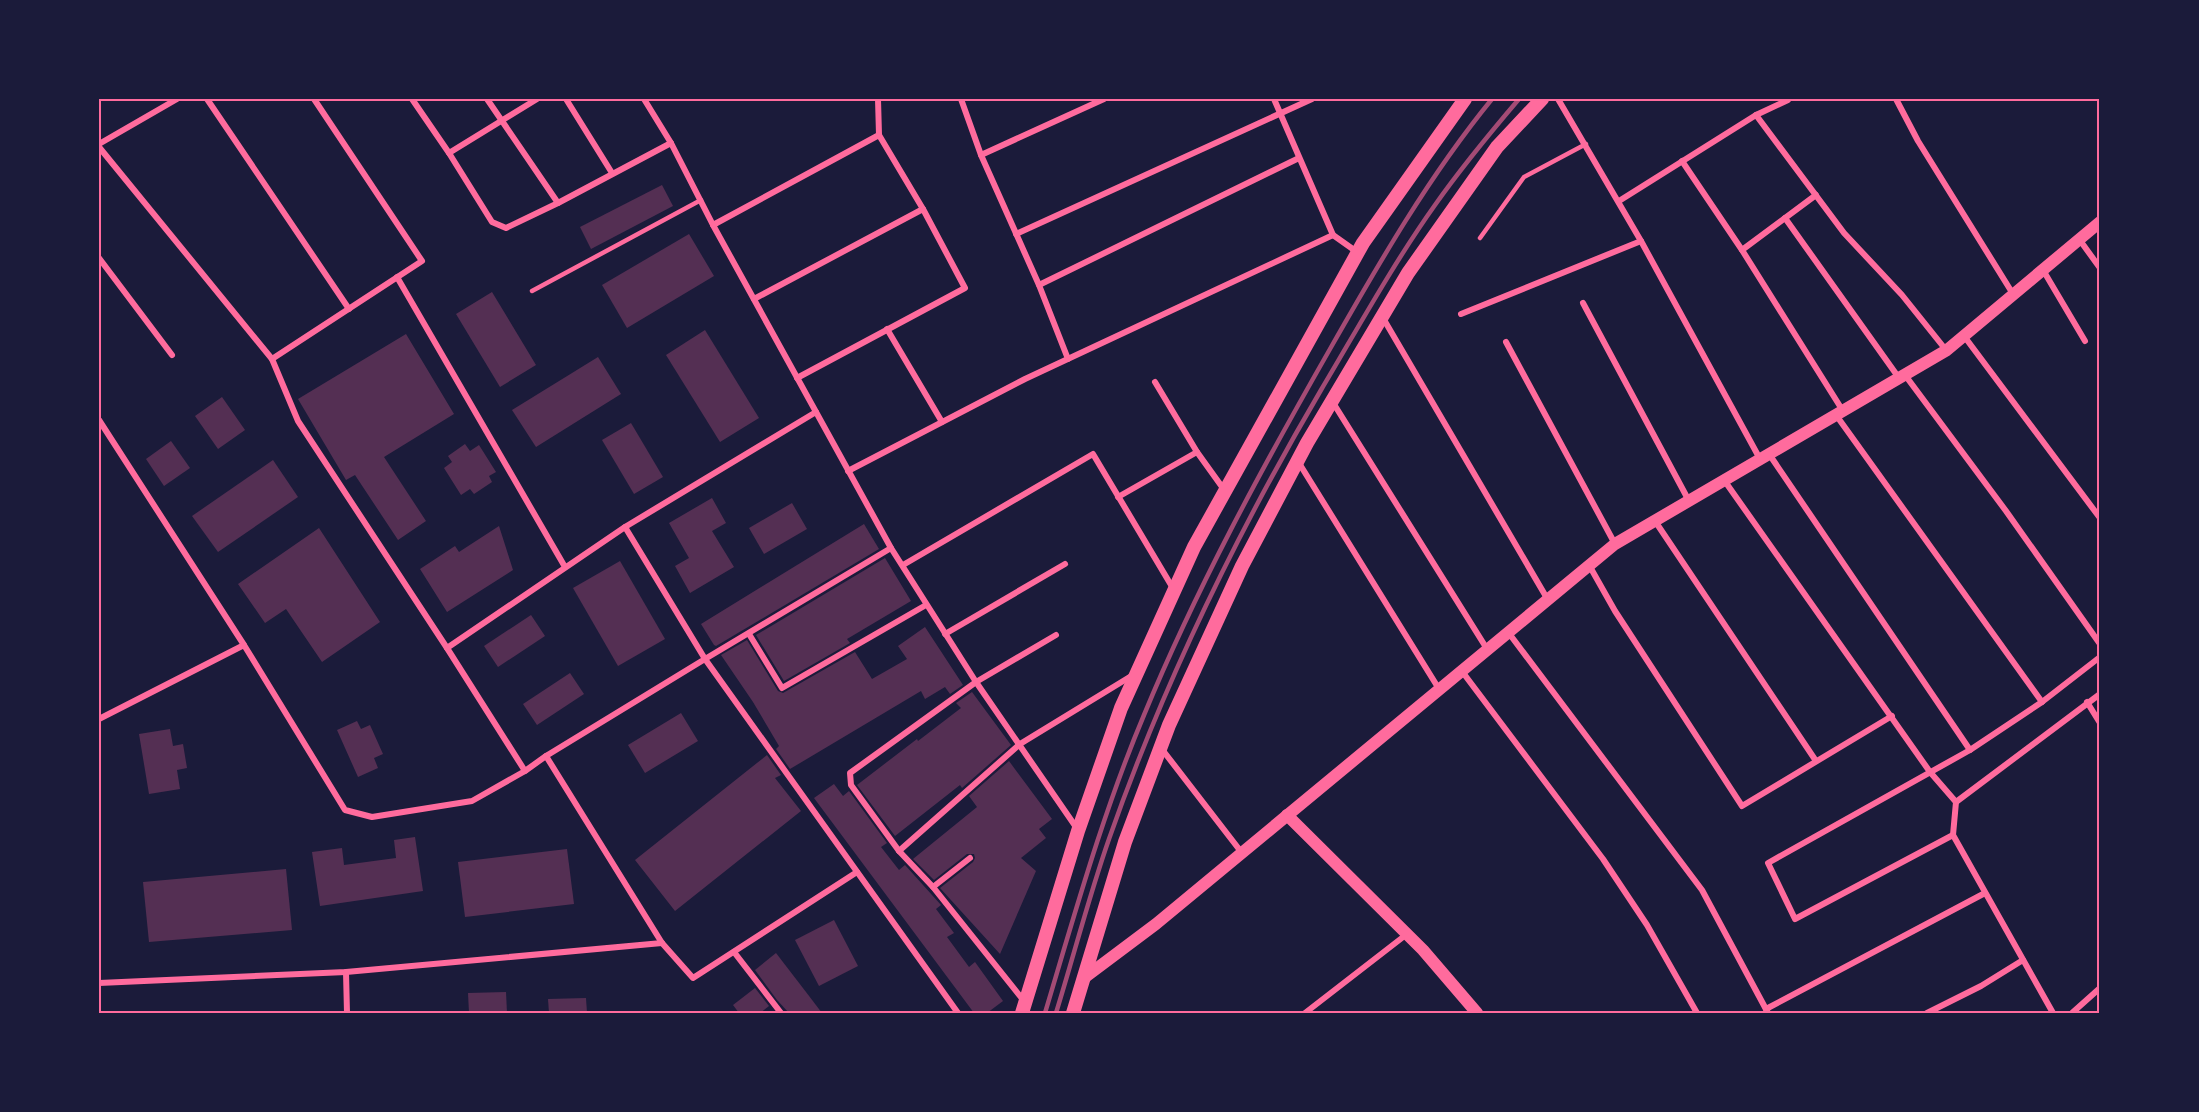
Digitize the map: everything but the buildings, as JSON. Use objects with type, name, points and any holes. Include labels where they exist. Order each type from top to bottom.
[{"type":"main road","points":[[1022,1009],[1078,831],[1121,708],[1194,547],[1358,253],[1465,99]]},
{"type":"main road","points":[[1076,1011],[1125,842],[1160,748],[1242,566],[1298,461],[1408,273],[1497,147],[1542,99]]},
{"type":"main road","points":[[1084,978],[1156,924],[1615,544],[1947,350],[2100,222]]},
{"type":"main road","points":[[1287,815],[1407,934],[1477,1013]]},
{"type":"street","points":[[177,99],[99,145],[273,359],[298,421],[525,771]]},
{"type":"street","points":[[207,99],[349,309]]},
{"type":"street","points":[[273,359],[422,261],[314,99]]},
{"type":"street","points":[[411,99],[449,153],[492,222],[506,228],[671,143]]},
{"type":"street","points":[[487,99],[558,203]]},
{"type":"street","points":[[449,153],[537,99]]},
{"type":"street","points":[[566,99],[612,173]]},
{"type":"street","points":[[645,99],[891,548],[976,682],[1078,831]]},
{"type":"street","points":[[797,378],[965,288],[923,209],[879,135],[878,99]]},
{"type":"street","points":[[961,99],[981,155],[1039,285],[1068,359]]},
{"type":"street","points":[[981,155],[1104,99]]},
{"type":"street","points":[[1274,99],[1333,236],[1358,253]]},
{"type":"street","points":[[1016,234],[1312,99]]},
{"type":"street","points":[[1558,99],[1765,457],[1970,750]]},
{"type":"street","points":[[1896,99],[1918,141],[2014,294]]},
{"type":"street","points":[[1618,201],[1756,115],[1788,100]]},
{"type":"street","points":[[1756,115],[1844,233],[1902,295],[1947,350]]},
{"type":"street","points":[[713,225],[879,135]]},
{"type":"street","points":[[1039,285],[1299,158]]},
{"type":"street","points":[[1682,161],[1742,250],[1840,413],[2042,702]]},
{"type":"street","points":[[1742,250],[1816,195]]},
{"type":"street","points":[[754,299],[923,209]]},
{"type":"street","points":[[1785,218],[2006,511],[2100,644]]},
{"type":"street","points":[[848,471],[1068,359],[1333,236]]},
{"type":"street","points":[[2079,239],[2100,267]]},
{"type":"street","points":[[1461,314],[1641,241]]},
{"type":"street","points":[[99,258],[172,355]]},
{"type":"street","points":[[2043,270],[2085,341]]},
{"type":"street","points":[[397,277],[565,567]]},
{"type":"street","points":[[1583,303],[1689,501]]},
{"type":"street","points":[[1383,317],[1548,600]]},
{"type":"street","points":[[887,329],[942,422]]},
{"type":"street","points":[[1963,336],[2100,518]]},
{"type":"street","points":[[1506,342],[1615,544]]},
{"type":"street","points":[[1155,382],[1197,452],[1225,491]]},
{"type":"street","points":[[1332,401],[1487,649]]},
{"type":"street","points":[[447,648],[626,527],[816,412]]},
{"type":"street","points":[[99,420],[244,645],[345,810],[372,818],[471,801],[525,771],[705,659],[891,548]]},
{"type":"street","points":[[1118,497],[1197,452]]},
{"type":"street","points":[[903,565],[1093,454],[1174,591]]},
{"type":"street","points":[[1298,461],[1439,689]]},
{"type":"street","points":[[1724,480],[1930,772],[1956,802],[1953,835],[2053,1013]]},
{"type":"street","points":[[1655,521],[1816,762]]},
{"type":"street","points":[[626,527],[705,659],[958,1013]]},
{"type":"street","points":[[945,634],[1065,564]]},
{"type":"street","points":[[1589,565],[1615,610],[1742,806],[1892,716]]},
{"type":"street","points":[[749,634],[783,688],[926,605]]},
{"type":"street","points":[[1508,632],[1702,890],[1767,1011],[1985,893]]},
{"type":"street","points":[[1022,1009],[933,887],[899,851],[851,785],[850,773],[976,682],[1056,635]]},
{"type":"street","points":[[99,719],[244,645]]},
{"type":"street","points":[[1953,835],[1795,919],[1768,863],[1970,750],[2042,702],[2100,657]]},
{"type":"street","points":[[1461,670],[1603,859],[1647,926],[1697,1013]]},
{"type":"street","points":[[899,851],[1020,744],[1136,673]]},
{"type":"street","points":[[1956,802],[2100,694]]},
{"type":"street","points":[[2087,702],[2100,723]]},
{"type":"street","points":[[1160,748],[1242,853]]},
{"type":"street","points":[[546,756],[662,943],[693,978],[857,872]]},
{"type":"street","points":[[933,887],[970,858]]},
{"type":"street","points":[[1305,1013],[1407,934]]},
{"type":"street","points":[[99,983],[346,972],[662,943]]},
{"type":"street","points":[[734,952],[781,1013]]},
{"type":"street","points":[[1927,1013],[1981,986],[2023,960]]},
{"type":"street","points":[[346,972],[346,1013]]},
{"type":"street","points":[[2072,1013],[2100,988]]},
{"type":"lane","points":[[1480,238],[1524,177],[1586,144]]},
{"type":"lane","points":[[532,291],[701,200]]},
{"type":"railway","points":[[1045,1013],[1115,788],[1185,621],[1280,439],[1386,252],[1447,158],[1492,99]]},
{"type":"railway","points":[[1056,1013],[1088,904],[1130,780],[1204,609],[1260,498],[1405,250],[1455,178],[1519,99]]}]
